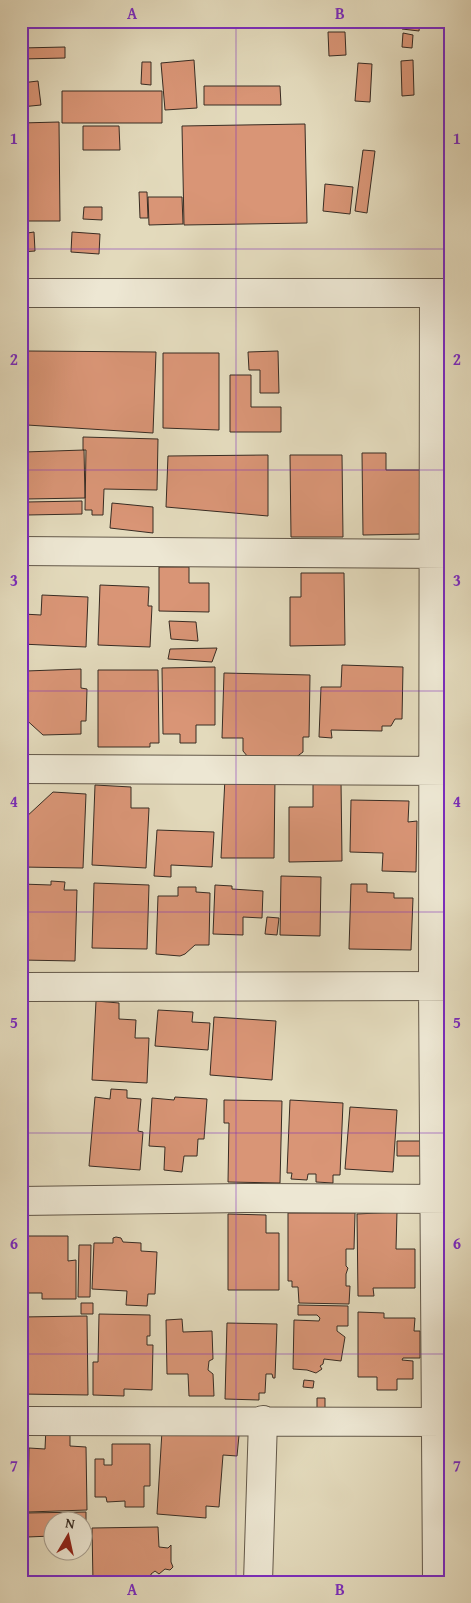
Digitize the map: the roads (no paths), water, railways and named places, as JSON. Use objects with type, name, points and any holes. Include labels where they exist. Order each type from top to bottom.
[{"type":"street","points":[[21,293],[442,293],[441,986],[443,1422],[437,1582]]},
{"type":"street","points":[[21,551],[442,554]]},
{"type":"street","points":[[21,769],[441,771]]},
{"type":"street","points":[[21,987],[441,986]]},
{"type":"street","points":[[21,1201],[245,1198],[442,1199]]},
{"type":"street","points":[[21,1421],[263,1420],[443,1422]]},
{"type":"street","points":[[258,1582],[263,1420]]}]
